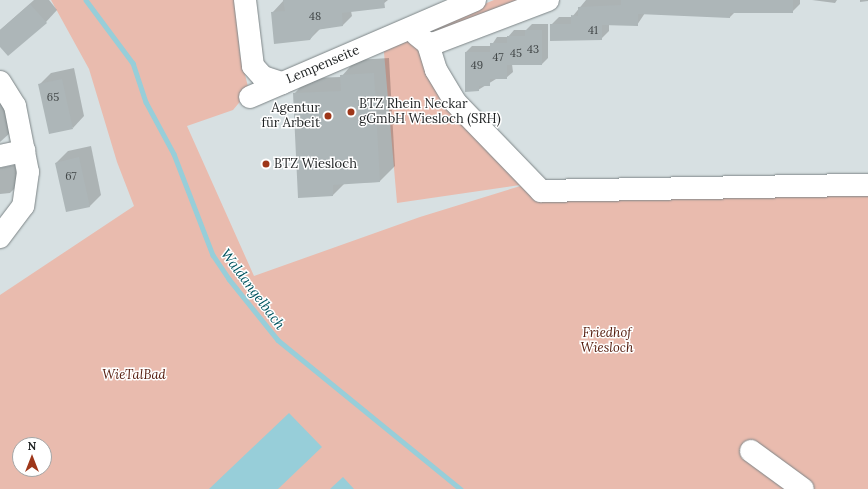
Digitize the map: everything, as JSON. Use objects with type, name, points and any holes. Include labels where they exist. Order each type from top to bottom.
[{"type":"street","name":"Lempenseite","points":[[250,1],[253,66],[263,77],[282,83],[475,0]]},
{"type":"street","points":[[428,44],[548,0]]},
{"type":"street","points":[[412,27],[420,39],[428,44],[436,70],[455,102],[541,191],[868,185]]},
{"type":"street","points":[[0,82],[15,106],[24,151],[28,190],[23,206],[0,237]]},
{"type":"street","points":[[250,97],[282,83]]},
{"type":"street","points":[[0,156],[24,151]]},
{"type":"street","points":[[751,451],[803,489]]},
{"type":"green space","points":[[51,0],[235,0],[240,54],[249,91],[233,110],[187,126],[254,276],[420,217],[527,184],[397,203],[383,41],[401,33],[427,55],[531,183],[868,190],[868,489],[0,489],[0,295],[134,206],[117,162],[89,69]]},
{"type":"green space","points":[[494,0],[524,0],[432,33],[434,25]]},
{"type":"water","points":[[289,413],[322,447],[278,489],[209,489]]},
{"type":"water","points":[[343,477],[354,489],[330,489]]},
{"type":"building","points":[[283,0],[384,0],[385,8],[342,13],[343,26],[316,30],[310,40],[274,44],[271,12],[285,11]]},
{"type":"building","points":[[621,0],[793,0],[793,13],[730,13],[730,18],[638,14],[638,26],[602,25],[602,40],[550,41],[550,24],[571,24],[571,15],[578,16],[578,7],[621,5]]},
{"type":"building","points":[[30,4],[47,23],[8,56],[0,47],[0,30]]},
{"type":"building","points":[[525,30],[542,30],[542,65],[507,65],[507,79],[490,79],[490,86],[479,86],[479,91],[465,92],[465,52],[490,52],[490,43],[507,43],[507,36],[525,36]]},
{"type":"building","points":[[374,73],[380,182],[333,185],[333,196],[298,198],[293,93],[341,91],[340,75]]},
{"type":"building","points":[[62,79],[73,129],[49,134],[38,84]]},
{"type":"building","points":[[79,157],[90,207],[66,212],[55,163]]},
{"type":"waterway","name":"Waldangelbach","points":[[86,0],[133,63],[146,102],[174,154],[213,255],[229,279],[278,340],[461,489]]},
{"type":"place","name":"BTZ Rhein Neckar gGmbH Wiesloch (SRH)","points":[[351,112]]},
{"type":"place","name":"Agentur für Arbeit","points":[[328,116]]},
{"type":"place","name":"BTZ Wiesloch","points":[[266,164]]},
{"type":"park label","name":"Friedhof Wiesloch","points":[[607,342]]},
{"type":"park label","name":"WieTalBad","points":[[134,375]]}]
